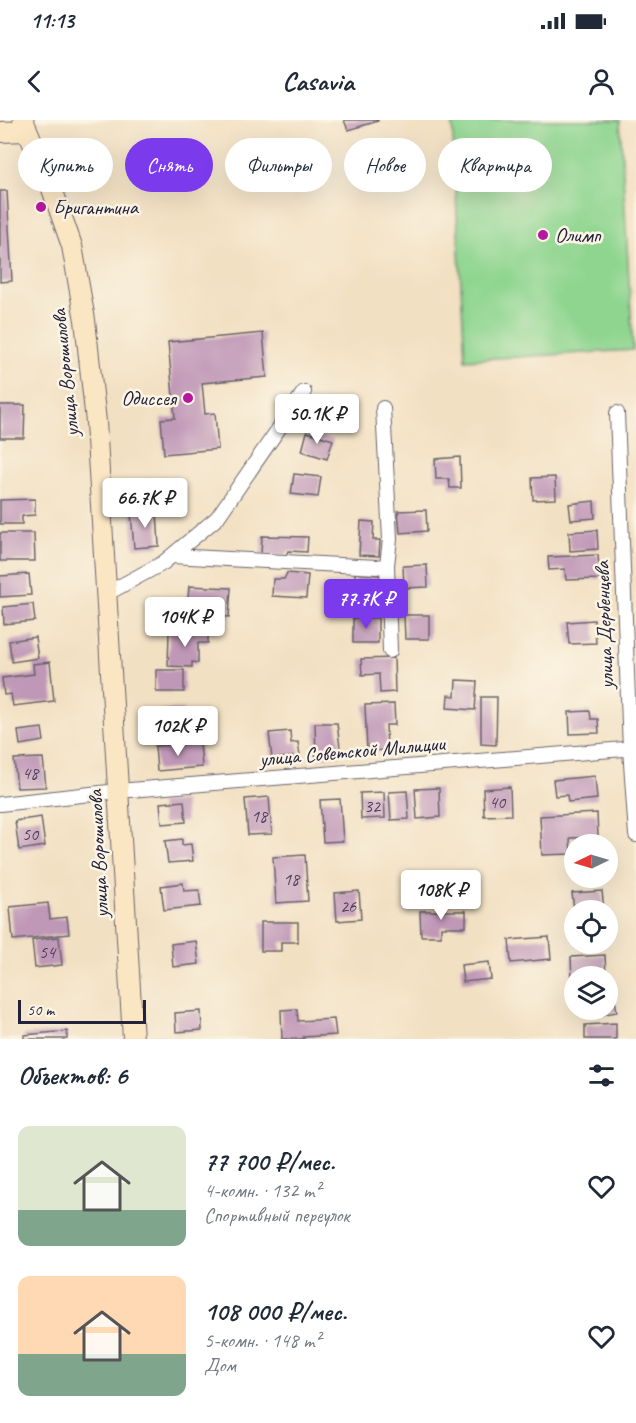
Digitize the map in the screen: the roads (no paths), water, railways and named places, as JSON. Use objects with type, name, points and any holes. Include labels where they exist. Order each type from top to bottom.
[{"type":"street","points":[[0,132],[25,125]]},
{"type":"street","name":"улица Ворошилова","points":[[25,125],[51,186],[72,246],[80,289],[96,422],[133,1039]]},
{"type":"street","points":[[106,594],[163,563],[217,518],[304,392]]},
{"type":"street","points":[[383,408],[390,539],[387,565],[390,651]]},
{"type":"street","name":"улица Дербенцева","points":[[617,413],[636,835]]},
{"type":"street","points":[[172,556],[377,567],[387,565]]},
{"type":"street","name":"улица Советской Милиции","points":[[0,804],[118,791],[633,748]]},
{"type":"place","name":"Бригантина","points":[[41,207]]},
{"type":"place","name":"Олимп","points":[[543,235]]},
{"type":"place","name":"Одиссея","points":[[188,398]]}]
